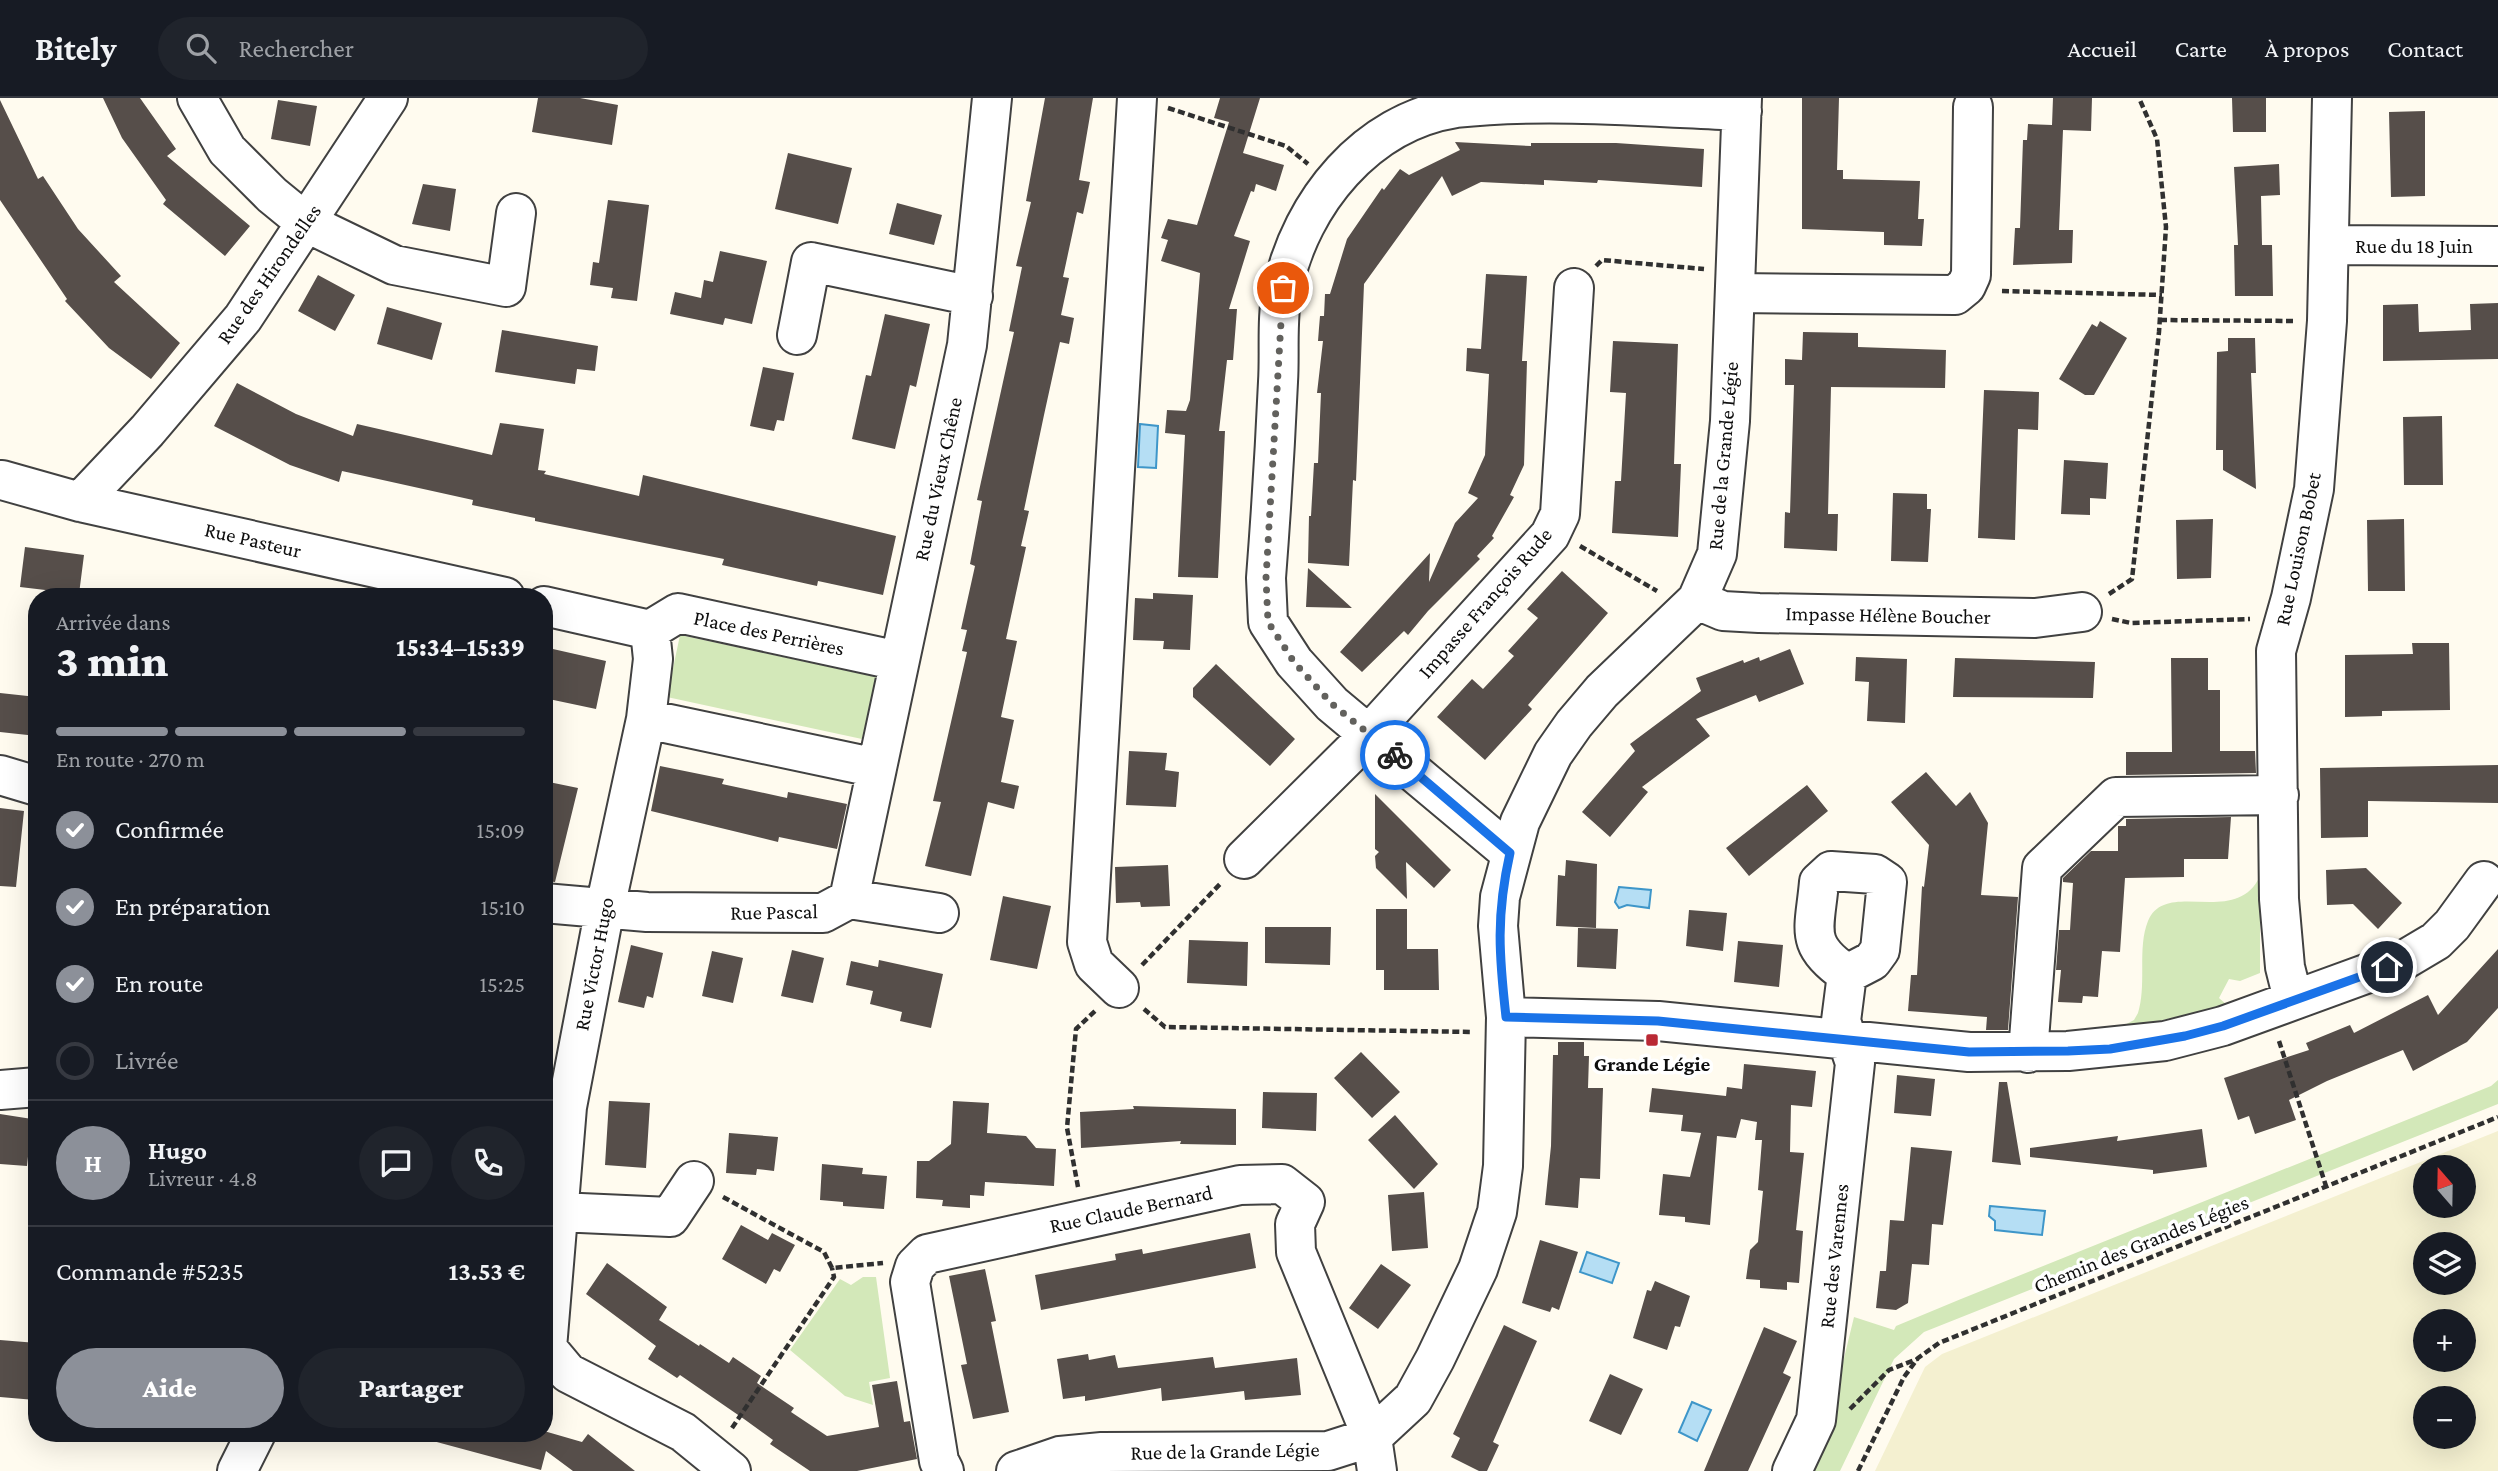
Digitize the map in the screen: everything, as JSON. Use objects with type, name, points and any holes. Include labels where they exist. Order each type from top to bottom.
[{"type":"street","points":[[198,98],[227,150],[272,195],[305,222],[394,265],[506,287],[516,213]]},
{"type":"street","name":"Rue des Hirondelles","points":[[80,502],[147,431],[243,318],[388,98]]},
{"type":"street","name":"Rue du Vieux Chêne","points":[[899,661],[967,345],[992,98]]},
{"type":"street","points":[[1119,988],[1094,964],[1087,942],[1137,98]]},
{"type":"street","name":"Rue Louison Bobet","points":[[2282,1004],[2285,967],[2279,899],[2276,651],[2314,489],[2327,321],[2332,98]]},
{"type":"street","points":[[1510,853],[1332,704],[1294,662],[1268,622],[1266,578],[1283,288],[1307,216],[1331,182],[1361,154],[1404,125],[1455,108],[1538,104],[1742,105]]},
{"type":"street","name":"Rue de la Grande Légie","points":[[1029,1469],[1060,1456],[1102,1452],[1328,1451],[1374,1454],[1413,1399],[1458,1314],[1497,1212],[1503,1166],[1505,1027],[1498,926],[1500,897],[1510,853],[1534,789],[1553,754],[1602,691],[1693,604],[1717,554],[1730,421],[1742,105]]},
{"type":"street","points":[[1735,284],[1940,297],[1955,295],[1966,286],[1971,275],[1973,107]]},
{"type":"street","name":"Rue du 18 Juin","points":[[2329,245],[2498,246]]},
{"type":"street","points":[[797,335],[811,262],[973,296]]},
{"type":"street","name":"Impasse François Rude","points":[[1244,859],[1369,734],[1550,535],[1560,514],[1574,288]]},
{"type":"street","name":"Rue Pasteur","points":[[1,476],[80,502],[465,588]]},
{"type":"street","name":"Impasse Hélène Boucher","points":[[1693,604],[1723,611],[1759,613],[2035,618],[2082,612]]},
{"type":"street","points":[[553,608],[650,630],[653,659],[646,719],[877,768]]},
{"type":"street","name":"Place des Perrières","points":[[650,630],[678,613],[899,661]]},
{"type":"street","points":[[899,661],[849,899],[939,913]]},
{"type":"street","name":"Rue Victor Hugo","points":[[553,1221],[556,1107],[605,908],[646,719]]},
{"type":"street","points":[[0,775],[28,783]]},
{"type":"street","points":[[2028,1052],[2042,868],[2116,797],[2278,795]]},
{"type":"street","points":[[1505,1027],[1658,1021],[1969,1052],[2110,1049],[2165,1041],[2370,975],[2404,960],[2436,941],[2452,925],[2484,881]]},
{"type":"street","name":"Rue Pascal","points":[[553,904],[647,912],[823,913],[849,899]]},
{"type":"street","name":"Rue des Varennes","points":[[1792,1471],[1816,1420],[1856,1063],[1841,1021],[1847,974]]},
{"type":"street","points":[[0,1090],[28,1088]]},
{"type":"street","points":[[554,1203],[670,1217],[694,1181]]},
{"type":"street","name":"Rue Claude Bernard","points":[[915,1266],[927,1254],[1240,1185],[1282,1184],[1305,1202],[1294,1224],[1296,1252],[1374,1454]]},
{"type":"street","points":[[915,1266],[910,1282],[939,1461],[944,1471]]},
{"type":"street","name":"Rue Victor Hugo","points":[[553,1357],[568,1373],[683,1432],[723,1463]]},
{"type":"street","points":[[237,1471],[252,1442]]},
{"type":"path","points":[[1137,98],[1286,146],[1331,182]]},
{"type":"path","points":[[2082,612],[2132,579],[2160,320],[2165,227],[2157,139],[2139,98]]},
{"type":"path","points":[[1574,288],[1602,261],[1735,284]]},
{"type":"path","points":[[1966,286],[1983,290],[2162,295]]},
{"type":"path","points":[[2160,320],[2327,321]]},
{"type":"path","points":[[1550,535],[1571,540],[1693,604]]},
{"type":"path","points":[[2082,612],[2131,623],[2286,616]]},
{"type":"path","points":[[1085,1219],[1067,1128],[1076,1029],[1244,859]]},
{"type":"path","points":[[1119,988],[1165,1027],[1481,1032],[1505,1027]]},
{"type":"path","points":[[2282,1004],[2326,1186]]},
{"type":"path","name":"Chemin des Grandes Légies","points":[[1858,1471],[1904,1377],[1918,1358],[1939,1343],[2498,1117]]},
{"type":"path","points":[[694,1181],[824,1252],[834,1277],[723,1463]]},
{"type":"path","points":[[832,1268],[900,1262],[915,1266]]},
{"type":"path","points":[[1816,1420],[1850,1410],[1889,1370],[1918,1358]]},
{"type":"shaded area","points":[[2498,1131],[2498,1471],[1875,1471],[1925,1367],[1942,1354],[2413,1165],[2413,1218],[2476,1218],[2476,1155],[2438,1155]]},
{"type":"green space","points":[[680,635],[876,677],[862,739],[667,697]]},
{"type":"green space","points":[[2260,876],[2260,973],[2240,981],[2229,979],[2219,998],[2227,1005],[2119,1028],[2134,1020],[2138,1013],[2145,932],[2148,921],[2157,909],[2170,903],[2235,899],[2249,891]]},
{"type":"green space","points":[[2498,1080],[2498,1104],[1924,1332],[1894,1359],[1840,1471],[1806,1471],[1829,1420],[1854,1317],[1894,1330],[1896,1326],[1961,1299],[2491,1086]]},
{"type":"green space","points":[[863,1277],[876,1277],[890,1378],[869,1382],[873,1405],[845,1396],[790,1350],[840,1279],[851,1285]]},
{"type":"water","points":[[1140,424],[1158,426],[1156,468],[1138,467]]},
{"type":"water","points":[[1619,887],[1651,890],[1649,908],[1627,905],[1619,908],[1615,902]]},
{"type":"water","points":[[1990,1206],[2045,1211],[2042,1235],[1995,1230],[1995,1221],[1989,1216]]},
{"type":"water","points":[[1587,1252],[1619,1263],[1612,1283],[1580,1272]]},
{"type":"water","points":[[1692,1402],[1711,1410],[1697,1441],[1679,1432]]},
{"type":"building","points":[[103,98],[140,98],[176,149],[167,156],[250,226],[225,256],[163,204],[166,200],[122,138]]},
{"type":"building","points":[[538,98],[580,98],[618,105],[612,145],[532,132]]},
{"type":"building","points":[[1045,98],[1093,98],[1079,180],[1090,182],[1083,214],[1077,212],[1063,277],[1069,278],[1061,315],[1074,318],[1069,344],[1060,342],[1044,415],[1024,510],[1029,511],[1021,546],[1026,547],[1006,639],[1017,641],[1001,717],[1014,720],[1001,782],[1019,786],[1014,809],[988,802],[971,876],[925,866],[941,802],[933,801],[967,652],[962,651],[967,630],[961,629],[975,566],[970,564],[982,501],[977,500],[1014,332],[1009,331],[1022,267],[1016,266],[1031,202],[1026,201]]},
{"type":"building","points":[[1220,98],[1260,98],[1243,153],[1284,165],[1276,191],[1256,184],[1254,192],[1251,191],[1234,236],[1250,241],[1229,309],[1237,309],[1233,360],[1227,360],[1219,431],[1225,431],[1218,578],[1178,577],[1185,435],[1165,433],[1167,410],[1186,411],[1190,400],[1200,273],[1161,261],[1168,240],[1161,238],[1168,219],[1197,225],[1229,122],[1214,118]]},
{"type":"building","points":[[1802,98],[1839,98],[1837,170],[1843,170],[1843,179],[1920,181],[1918,219],[1924,219],[1922,246],[1884,245],[1884,232],[1802,229]]},
{"type":"building","points":[[2053,98],[2092,98],[2091,131],[2063,130],[2059,230],[2073,230],[2072,263],[2013,265],[2015,228],[2020,228],[2023,140],[2027,140],[2028,124],[2052,125]]},
{"type":"building","points":[[2232,98],[2266,98],[2266,132],[2233,132]]},
{"type":"building","points":[[0,100],[38,179],[43,176],[78,229],[121,276],[114,282],[180,343],[151,379],[109,348],[65,301],[67,299],[0,200]]},
{"type":"building","points":[[278,100],[317,106],[310,146],[271,139]]},
{"type":"building","points":[[2425,111],[2425,196],[2391,197],[2389,112]]},
{"type":"building","points":[[1455,142],[1531,146],[1531,143],[1616,143],[1704,149],[1702,187],[1598,180],[1597,183],[1544,180],[1544,185],[1481,182],[1452,196],[1442,176],[1364,284],[1356,481],[1353,480],[1349,566],[1308,563],[1314,463],[1318,463],[1321,393],[1317,393],[1323,341],[1318,341],[1320,316],[1324,316],[1325,294],[1330,294],[1347,239],[1382,188],[1384,190],[1400,169],[1409,175],[1460,150]]},
{"type":"building","points":[[788,153],[852,168],[838,224],[775,209]]},
{"type":"building","points":[[2279,164],[2280,195],[2261,196],[2262,245],[2272,245],[2273,296],[2235,296],[2234,245],[2238,245],[2234,167]]},
{"type":"building","points":[[423,184],[456,189],[450,231],[412,224]]},
{"type":"building","points":[[608,200],[649,205],[637,301],[611,298],[613,288],[590,285],[593,262],[599,263]]},
{"type":"building","points":[[897,203],[942,215],[934,245],[889,234]]},
{"type":"building","points":[[720,251],[767,261],[752,324],[725,318],[723,325],[670,314],[675,292],[701,298],[704,280],[713,282]]},
{"type":"building","points":[[1486,274],[1527,276],[1522,361],[1527,361],[1524,465],[1510,495],[1514,497],[1492,536],[1494,538],[1477,556],[1480,559],[1408,635],[1404,631],[1362,672],[1340,652],[1430,553],[1429,582],[1455,523],[1478,498],[1468,493],[1485,455],[1489,374],[1466,371],[1467,348],[1481,349]]},
{"type":"building","points":[[318,275],[355,295],[335,331],[298,311]]},
{"type":"building","points":[[2498,303],[2498,359],[2383,361],[2383,305],[2418,304],[2419,332],[2471,330],[2470,304]]},
{"type":"building","points":[[387,307],[442,323],[432,360],[377,344]]},
{"type":"building","points":[[885,314],[930,324],[916,387],[910,385],[895,449],[852,439],[866,375],[871,376]]},
{"type":"building","points":[[2100,321],[2127,338],[2094,395],[2085,395],[2059,379],[2092,324],[2097,327]]},
{"type":"building","points":[[502,330],[598,346],[595,371],[577,369],[575,384],[495,372]]},
{"type":"building","points":[[1803,332],[1858,333],[1858,347],[1946,350],[1945,388],[1831,387],[1828,514],[1838,514],[1837,551],[1784,548],[1785,512],[1790,513],[1794,385],[1785,385],[1785,359],[1802,360]]},
{"type":"building","points":[[2228,338],[2255,338],[2256,373],[2251,373],[2256,489],[2223,470],[2223,450],[2216,450],[2217,352],[2228,351]]},
{"type":"building","points":[[1613,341],[1678,344],[1674,464],[1681,464],[1678,537],[1612,533],[1615,481],[1621,481],[1626,393],[1610,392]]},
{"type":"building","points":[[763,367],[794,373],[784,421],[777,420],[774,431],[750,426]]},
{"type":"building","points":[[237,383],[296,414],[353,436],[357,424],[492,455],[500,423],[544,429],[538,470],[546,471],[544,474],[639,496],[643,475],[896,536],[883,595],[818,581],[817,586],[722,565],[724,559],[535,521],[535,518],[472,505],[473,500],[342,471],[339,482],[290,465],[214,426]]},
{"type":"building","points":[[1984,390],[2039,392],[2038,430],[2018,429],[2015,540],[1978,538]]},
{"type":"building","points":[[2442,416],[2443,485],[2404,485],[2403,417]]},
{"type":"building","points":[[2064,460],[2108,463],[2106,499],[2090,498],[2090,515],[2061,514]]},
{"type":"building","points":[[1893,493],[1927,494],[1927,509],[1931,509],[1928,562],[1891,561]]},
{"type":"building","points":[[2213,519],[2211,578],[2177,579],[2176,520]]},
{"type":"building","points":[[2404,519],[2405,591],[2368,591],[2367,520]]},
{"type":"building","points":[[25,547],[84,555],[80,588],[20,587]]},
{"type":"building","points":[[1308,568],[1352,608],[1306,607]]},
{"type":"building","points":[[1562,571],[1608,613],[1528,705],[1532,709],[1485,760],[1437,717],[1472,679],[1483,689],[1514,656],[1508,651],[1538,618],[1527,609]]},
{"type":"building","points":[[1153,593],[1193,595],[1190,650],[1163,649],[1164,641],[1133,640],[1135,598],[1153,599]]},
{"type":"building","points":[[2412,643],[2449,643],[2450,710],[2382,711],[2382,716],[2345,717],[2345,655],[2413,654]]},
{"type":"building","points":[[553,649],[606,661],[596,709],[553,700]]},
{"type":"building","points":[[1790,649],[1804,684],[1759,702],[1756,695],[1696,719],[1710,736],[1642,787],[1648,792],[1610,837],[1582,812],[1635,751],[1630,744],[1701,691],[1696,678],[1743,660],[1744,663],[1759,657],[1760,661]]},
{"type":"building","points":[[1856,657],[1907,659],[1905,723],[1867,721],[1869,682],[1855,681]]},
{"type":"building","points":[[1955,658],[2095,662],[2093,698],[1953,697]]},
{"type":"building","points":[[2171,658],[2208,658],[2208,690],[2220,690],[2220,751],[2255,751],[2256,773],[2126,775],[2126,752],[2172,752]]},
{"type":"building","points":[[1216,664],[1295,739],[1270,766],[1193,697],[1193,688]]},
{"type":"building","points":[[0,693],[28,696],[28,735],[0,732]]},
{"type":"building","points":[[1129,751],[1167,753],[1165,770],[1179,772],[1176,807],[1126,805]]},
{"type":"building","points":[[2498,765],[2498,803],[2368,801],[2368,837],[2321,838],[2320,768]]},
{"type":"building","points":[[660,766],[724,779],[722,784],[787,798],[788,792],[847,804],[837,849],[779,837],[778,842],[651,811]]},
{"type":"building","points":[[1926,772],[1956,806],[1970,792],[1988,823],[1981,895],[2018,897],[2008,1030],[1986,1030],[1987,1017],[1908,1011],[1911,975],[1917,975],[1922,886],[1924,887],[1929,845],[1891,802]]},
{"type":"building","points":[[553,783],[578,788],[553,882]]},
{"type":"building","points":[[1807,785],[1828,811],[1749,876],[1726,848]]},
{"type":"building","points":[[1375,794],[1451,870],[1434,888],[1406,862],[1407,899],[1376,868],[1375,856],[1379,852],[1375,849]]},
{"type":"building","points":[[0,808],[24,811],[16,887],[0,886]]},
{"type":"building","points":[[2231,817],[2228,859],[2184,859],[2184,877],[2125,878],[2120,952],[2102,951],[2098,997],[2083,996],[2082,1003],[2058,1002],[2061,970],[2056,970],[2059,930],[2070,930],[2073,883],[2063,882],[2063,878],[2091,851],[2118,851],[2118,826],[2126,826],[2126,819]]},
{"type":"building","points":[[1566,860],[1597,864],[1596,928],[1556,926],[1558,875],[1565,876]]},
{"type":"building","points":[[1168,865],[1170,906],[1141,907],[1140,902],[1116,903],[1115,867]]},
{"type":"building","points":[[2366,868],[2402,903],[2378,929],[2353,904],[2327,905],[2326,870]]},
{"type":"building","points":[[1003,896],[1051,906],[1037,969],[990,960]]},
{"type":"building","points":[[1376,909],[1407,909],[1407,949],[1438,949],[1439,990],[1384,990],[1384,970],[1376,970]]},
{"type":"building","points":[[1689,910],[1727,913],[1723,951],[1686,946]]},
{"type":"building","points":[[1265,927],[1331,927],[1330,965],[1265,963]]},
{"type":"building","points":[[1578,928],[1618,929],[1616,969],[1577,967]]},
{"type":"building","points":[[1189,940],[1248,942],[1247,986],[1187,983]]},
{"type":"building","points":[[1738,941],[1783,945],[1779,987],[1734,982]]},
{"type":"building","points":[[631,945],[663,953],[653,998],[647,996],[644,1008],[618,1002]]},
{"type":"building","points":[[2498,949],[2498,1008],[2467,1042],[2413,1071],[2403,1050],[2327,1081],[2289,1100],[2296,1120],[2255,1134],[2249,1116],[2238,1120],[2224,1078],[2309,1050],[2306,1043],[2350,1025],[2354,1033],[2428,995],[2438,1015]]},
{"type":"building","points":[[792,950],[824,958],[813,1003],[781,996]]},
{"type":"building","points":[[712,951],[743,958],[733,1003],[702,996]]},
{"type":"building","points":[[879,960],[943,974],[931,1028],[900,1021],[902,1012],[870,1004],[873,991],[846,985],[851,961],[878,967]]},
{"type":"building","points":[[1558,1042],[1584,1042],[1584,1056],[1589,1056],[1588,1088],[1603,1088],[1600,1179],[1580,1178],[1578,1208],[1545,1205],[1551,1146],[1553,1055],[1558,1055]]},
{"type":"building","points":[[1361,1052],[1400,1092],[1372,1118],[1334,1078]]},
{"type":"building","points":[[1744,1064],[1816,1071],[1812,1107],[1791,1105],[1790,1152],[1804,1153],[1796,1230],[1803,1231],[1799,1283],[1787,1282],[1787,1290],[1760,1288],[1760,1280],[1746,1279],[1750,1250],[1758,1242],[1763,1191],[1758,1190],[1762,1140],[1755,1140],[1757,1122],[1741,1119],[1736,1138],[1717,1136],[1710,1225],[1685,1222],[1685,1217],[1659,1215],[1663,1174],[1690,1177],[1701,1133],[1681,1131],[1683,1115],[1649,1112],[1652,1088],[1726,1096],[1727,1087],[1742,1089]]},
{"type":"building","points":[[1897,1075],[1935,1079],[1931,1116],[1894,1113]]},
{"type":"building","points":[[1999,1082],[2007,1082],[2021,1165],[1992,1162]]},
{"type":"building","points":[[1263,1092],[1317,1093],[1316,1131],[1262,1128]]},
{"type":"building","points":[[609,1101],[650,1103],[646,1168],[605,1165]]},
{"type":"building","points":[[953,1101],[989,1103],[987,1133],[1026,1136],[1036,1148],[1056,1149],[1054,1186],[985,1182],[984,1196],[970,1195],[970,1208],[942,1206],[943,1200],[916,1198],[917,1161],[929,1161],[951,1144]]},
{"type":"building","points":[[1133,1106],[1236,1109],[1236,1145],[1180,1144],[1181,1141],[1081,1148],[1080,1112],[1134,1109]]},
{"type":"building","points":[[0,1114],[28,1118],[27,1166],[0,1164]]},
{"type":"building","points":[[1395,1115],[1438,1164],[1414,1189],[1368,1140]]},
{"type":"building","points":[[2202,1129],[2207,1167],[2153,1174],[2153,1170],[2030,1157],[2030,1148],[2118,1136],[2117,1141]]},
{"type":"building","points":[[729,1133],[778,1137],[774,1171],[757,1169],[756,1175],[726,1173]]},
{"type":"building","points":[[1911,1147],[1952,1151],[1943,1225],[1932,1224],[1929,1265],[1912,1264],[1908,1303],[1896,1310],[1876,1308],[1880,1271],[1886,1271],[1890,1220],[1904,1221]]},
{"type":"building","points":[[822,1164],[863,1168],[862,1174],[887,1176],[884,1209],[843,1206],[843,1202],[820,1200]]},
{"type":"building","points":[[1424,1192],[1428,1248],[1392,1251],[1388,1195]]},
{"type":"building","points":[[741,1225],[768,1240],[772,1233],[795,1245],[780,1272],[774,1269],[766,1284],[722,1259]]},
{"type":"building","points":[[1250,1233],[1256,1268],[1041,1310],[1035,1275],[1116,1260],[1115,1254],[1142,1249],[1143,1254]]},
{"type":"building","points":[[1540,1240],[1578,1252],[1559,1310],[1552,1307],[1550,1312],[1522,1303]]},
{"type":"building","points":[[607,1263],[667,1307],[659,1320],[729,1363],[733,1357],[761,1376],[757,1383],[794,1408],[791,1412],[827,1436],[879,1427],[872,1385],[897,1381],[904,1422],[910,1421],[917,1459],[857,1471],[810,1471],[770,1444],[773,1440],[744,1419],[680,1375],[677,1378],[648,1359],[656,1346],[586,1294]]},
{"type":"building","points":[[1381,1264],[1411,1285],[1378,1329],[1349,1308]]},
{"type":"building","points":[[985,1269],[996,1321],[991,1322],[1009,1412],[973,1419],[961,1365],[967,1364],[949,1276]]},
{"type":"building","points":[[1655,1281],[1690,1296],[1680,1327],[1675,1326],[1667,1350],[1633,1338],[1647,1290],[1651,1291]]},
{"type":"building","points":[[1504,1325],[1537,1341],[1493,1442],[1499,1445],[1487,1471],[1479,1471],[1451,1457],[1460,1438],[1453,1434]]},
{"type":"building","points":[[1764,1327],[1797,1341],[1783,1373],[1791,1377],[1748,1471],[1704,1471]]},
{"type":"building","points":[[0,1340],[28,1342],[28,1399],[0,1397]]},
{"type":"building","points":[[1088,1354],[1089,1360],[1115,1355],[1118,1368],[1213,1357],[1215,1368],[1297,1358],[1301,1395],[1245,1400],[1244,1391],[1162,1401],[1161,1388],[1085,1401],[1085,1396],[1063,1399],[1057,1359]]},
{"type":"building","points":[[1610,1374],[1643,1389],[1621,1435],[1589,1421]]},
{"type":"building","points":[[553,1434],[582,1442],[588,1434],[635,1471],[573,1471],[546,1451],[541,1470],[437,1442],[553,1442]]},
{"type":"way so far","points":[[1283,288],[1266,578],[1268,622],[1294,662],[1332,704],[1395,755]]},
{"type":"place","name":"Grande Légie","points":[[1652,1040]]},
{"type":"route","points":[[1395,755],[1510,853],[1500,897],[1498,926],[1506,1017],[1658,1021],[1969,1052],[2110,1049],[2165,1041],[2223,1026],[2387,967]]}]
